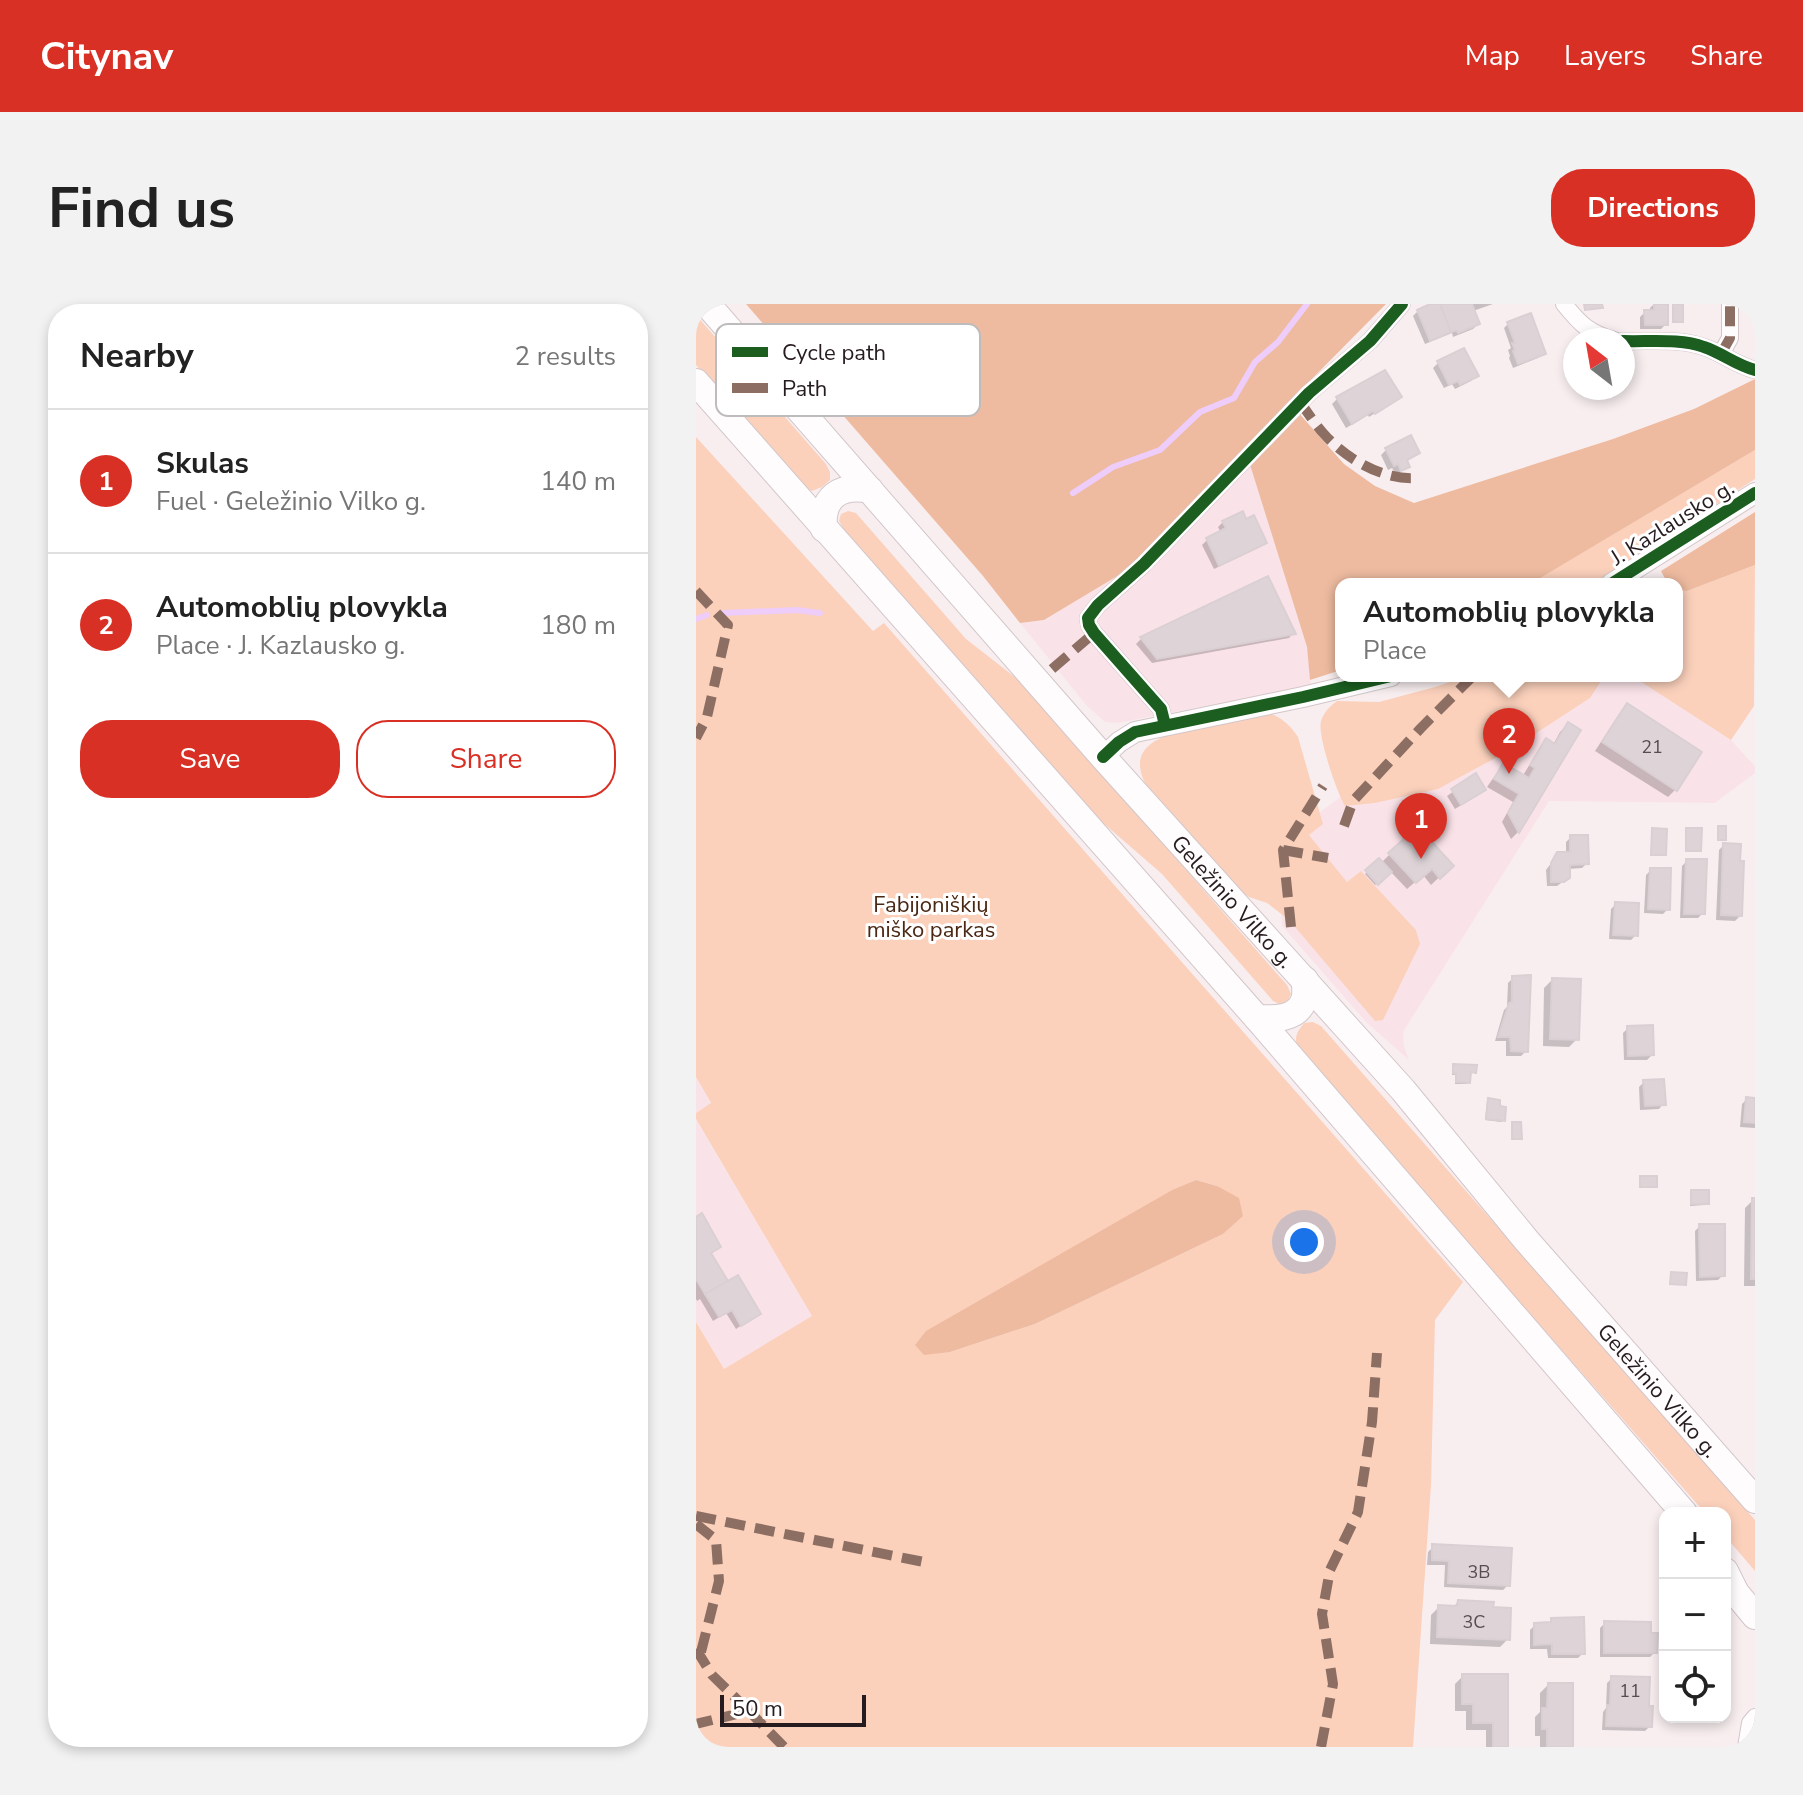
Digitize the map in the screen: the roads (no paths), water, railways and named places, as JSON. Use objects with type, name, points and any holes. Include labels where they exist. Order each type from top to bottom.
[{"type":"highway","name":"Geležinio Vilko g.","points":[[707,304],[725,324]]},
{"type":"highway","points":[[696,382],[716,405]]},
{"type":"highway","points":[[726,416],[1257,1018],[1679,1507]]},
{"type":"highway","name":"Geležinio Vilko g.","points":[[805,416],[1103,757],[1403,1090],[1527,1241],[1755,1500]]},
{"type":"highway","points":[[824,529],[825,507],[833,496],[844,490],[870,490]]},
{"type":"highway","points":[[1257,1018],[1280,1019],[1295,1011],[1304,1001],[1305,980]]},
{"type":"highway","points":[[1731,1567],[1755,1595]]},
{"type":"highway","points":[[1729,1579],[1755,1616]]},
{"type":"street","points":[[1165,725],[1161,709],[1094,633],[1088,618],[1309,393],[1370,341],[1402,304]]},
{"type":"street","points":[[1564,304],[1585,328]]},
{"type":"street","points":[[1721,354],[1730,338],[1730,304]]},
{"type":"street","points":[[1635,341],[1701,345],[1740,366],[1755,370]]},
{"type":"street","name":"J. Kazlausko g.","points":[[1620,578],[1755,493]]},
{"type":"street","points":[[1103,757],[1135,732],[1366,682]]},
{"type":"street","points":[[1746,1747],[1750,1723],[1755,1717]]},
{"type":"waterway","points":[[1073,493],[1113,467],[1160,450],[1200,412],[1234,398],[1255,362],[1278,342],[1307,304]]},
{"type":"waterway","points":[[722,613],[797,610],[820,613]]},
{"type":"waterway","points":[[696,619],[707,615]]},
{"type":"place","name":"Automoblių plovykla","points":[[1509,774]]},
{"type":"place","name":"Skulas","points":[[1421,859]]},
{"type":"park label","name":"Fabijoniškių miško parkas","points":[[931,916]]}]
